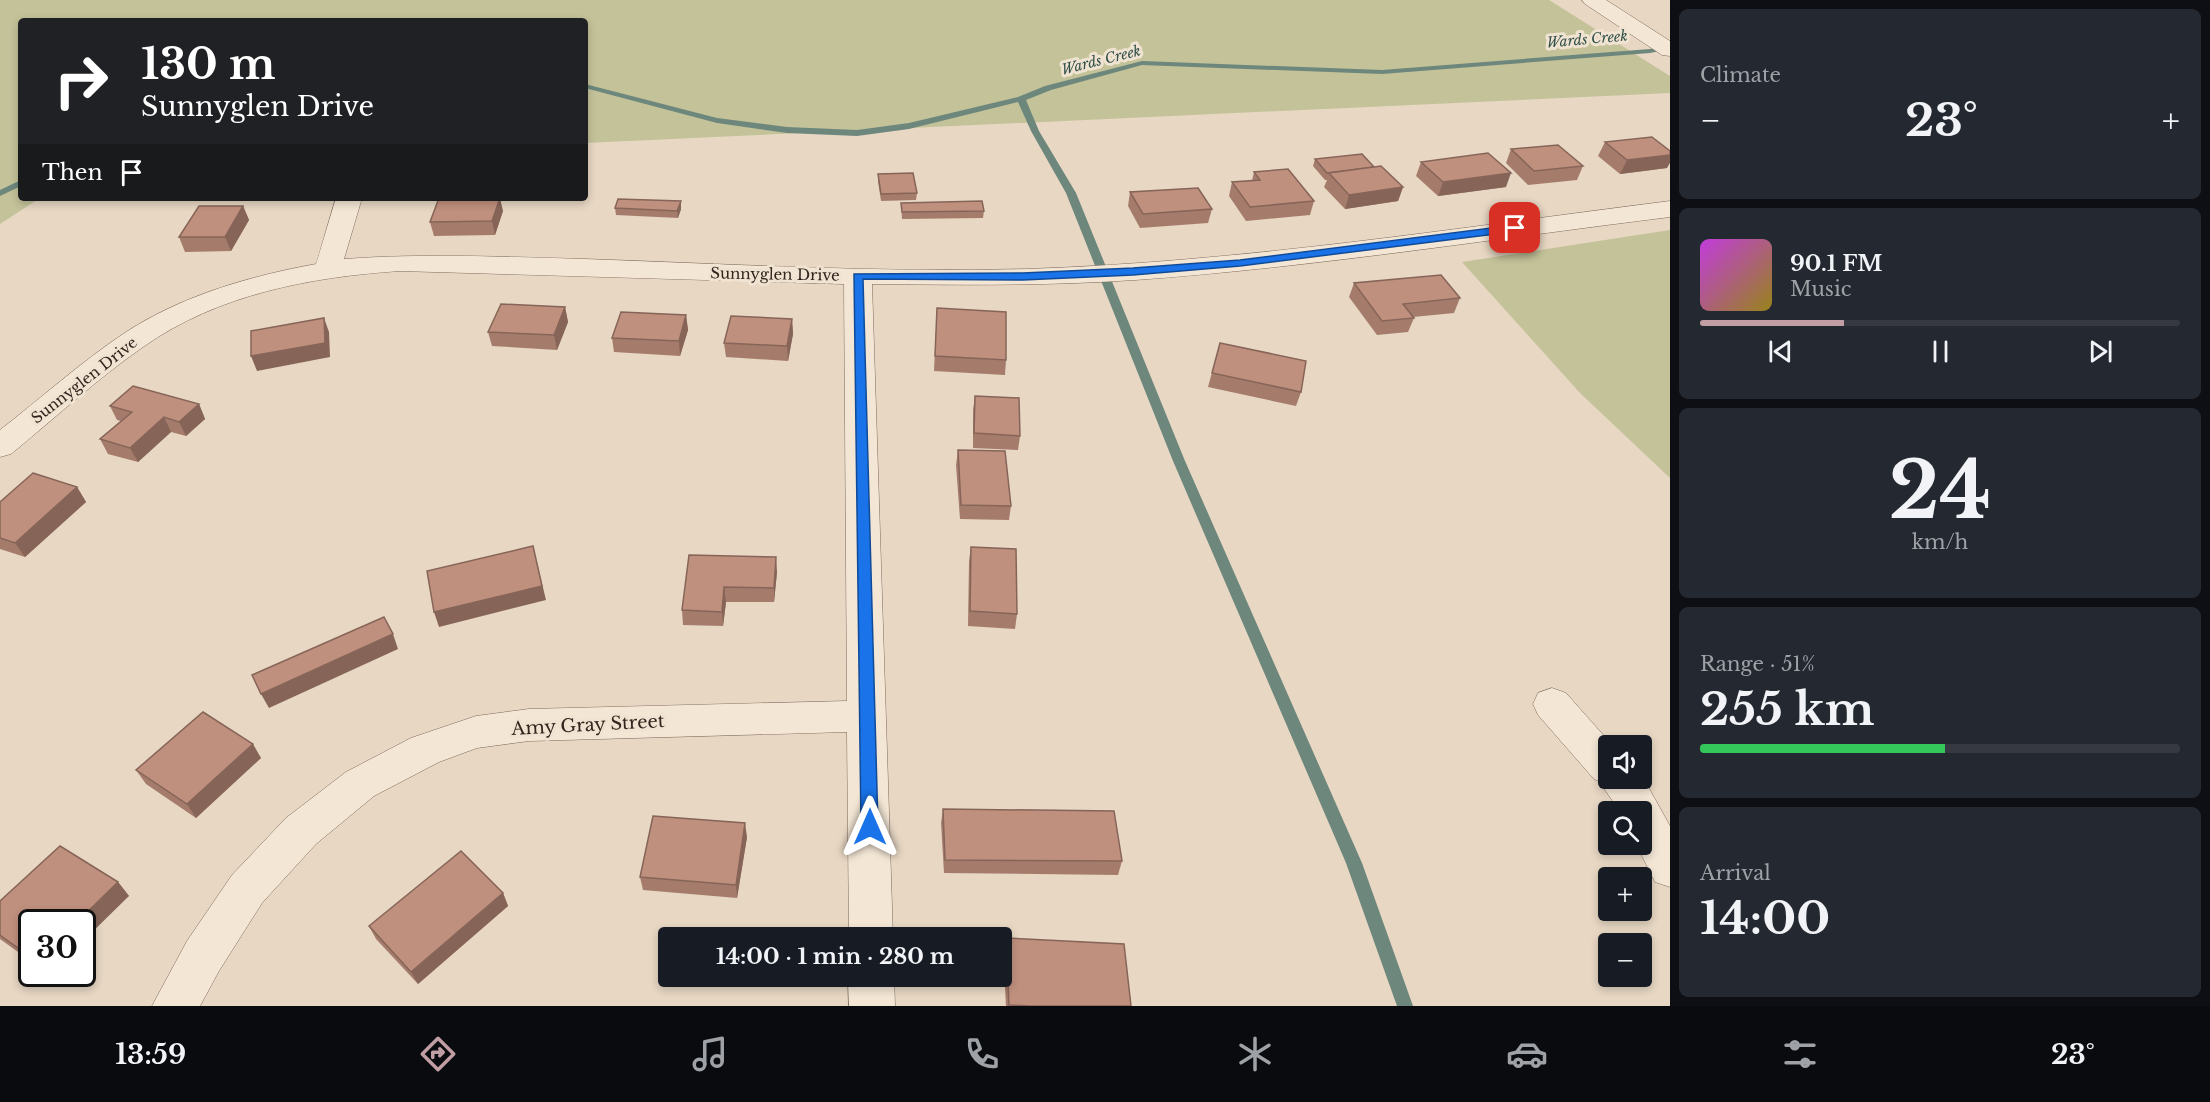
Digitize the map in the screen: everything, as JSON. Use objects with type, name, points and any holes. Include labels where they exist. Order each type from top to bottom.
[{"type":"street","points":[[1592,0],[1667,48]]},
{"type":"street","points":[[328,269],[349,201]]},
{"type":"street","name":"Sunnyglen Drive","points":[[0,446],[134,340],[179,315],[258,285],[328,269],[400,264],[485,264],[858,276],[1023,277],[1133,272],[1229,264],[1670,209]]},
{"type":"street","points":[[858,276],[871,927]]},
{"type":"street","points":[[1552,704],[1598,756]]},
{"type":"street","name":"Amy Gray Street","points":[[175,1006],[203,956],[247,889],[301,831],[360,784],[424,750],[476,732],[529,725],[868,716]]},
{"type":"street","points":[[1652,833],[1670,868]]},
{"type":"street","points":[[872,987],[872,1006]]},
{"type":"green space","points":[[0,0],[1549,0],[1670,76],[1670,93],[588,143],[588,18],[18,18],[18,201],[35,201],[0,224]]},
{"type":"green space","points":[[1670,230],[1670,478],[1580,393],[1462,262]]},
{"type":"building","points":[[1652,137],[1670,151],[1670,155],[1627,160],[1605,142]]},
{"type":"building","points":[[1558,145],[1583,166],[1534,171],[1511,149]]},
{"type":"building","points":[[1488,153],[1511,173],[1443,182],[1421,162]]},
{"type":"building","points":[[1362,154],[1374,167],[1327,173],[1315,159]]},
{"type":"building","points":[[1381,166],[1403,187],[1349,195],[1329,173]]},
{"type":"building","points":[[1288,169],[1314,201],[1250,207],[1232,182],[1260,180],[1254,172]]},
{"type":"building","points":[[913,173],[917,193],[881,194],[878,174]]},
{"type":"building","points":[[1198,188],[1212,209],[1143,214],[1130,192]]},
{"type":"building","points":[[618,199],[681,201],[677,211],[615,208]]},
{"type":"building","points":[[438,201],[499,201],[492,221],[430,222]]},
{"type":"building","points":[[982,201],[984,211],[902,212],[901,203]]},
{"type":"building","points":[[199,206],[243,206],[225,237],[179,237]]},
{"type":"building","points":[[1441,275],[1460,298],[1403,304],[1414,318],[1382,321],[1354,283]]},
{"type":"building","points":[[501,304],[565,307],[554,335],[488,332]]},
{"type":"building","points":[[937,308],[1006,312],[1006,360],[935,356]]},
{"type":"building","points":[[621,312],[686,315],[679,341],[612,338]]},
{"type":"building","points":[[731,316],[792,319],[787,346],[724,343]]},
{"type":"building","points":[[324,318],[325,343],[251,356],[251,331]]},
{"type":"building","points":[[1220,343],[1306,361],[1301,392],[1212,373]]},
{"type":"building","points":[[133,386],[199,404],[179,422],[164,417],[130,448],[100,439],[132,412],[110,406]]},
{"type":"building","points":[[975,396],[1019,398],[1020,436],[974,433]]},
{"type":"building","points":[[958,450],[1005,451],[1011,506],[961,505]]},
{"type":"building","points":[[33,473],[77,487],[15,543],[0,538],[0,502]]},
{"type":"building","points":[[533,546],[542,586],[434,612],[427,571]]},
{"type":"building","points":[[971,547],[1016,549],[1017,614],[970,611]]},
{"type":"building","points":[[689,555],[776,557],[774,588],[724,587],[722,612],[682,610]]},
{"type":"building","points":[[384,617],[393,634],[261,694],[252,675]]},
{"type":"building","points":[[203,712],[253,744],[187,804],[136,770]]},
{"type":"building","points":[[943,809],[1114,811],[1122,861],[945,860]]},
{"type":"building","points":[[653,816],[745,823],[736,885],[640,877]]},
{"type":"building","points":[[60,846],[118,882],[90,909],[18,909],[18,948],[0,935],[0,901]]},
{"type":"building","points":[[461,851],[503,893],[411,972],[369,926]]},
{"type":"building","points":[[1012,938],[1124,944],[1131,1006],[1009,1005],[1008,987],[1012,987]]},
{"type":"waterway","name":"Wards Creek","points":[[1021,99],[1048,88],[1142,63],[1382,72],[1650,51],[1670,47]]},
{"type":"waterway","name":"Wards Creek","points":[[588,87],[717,120],[787,130],[857,133],[909,126],[1021,99]]},
{"type":"waterway","points":[[1021,99],[1035,131],[1071,193],[1179,461],[1354,863],[1405,1006]]},
{"type":"waterway","name":"Wards Creek","points":[[0,193],[18,184]]},
{"type":"route","points":[[870,827],[858,276],[1023,277],[1133,272],[1240,263],[1515,228]]}]
